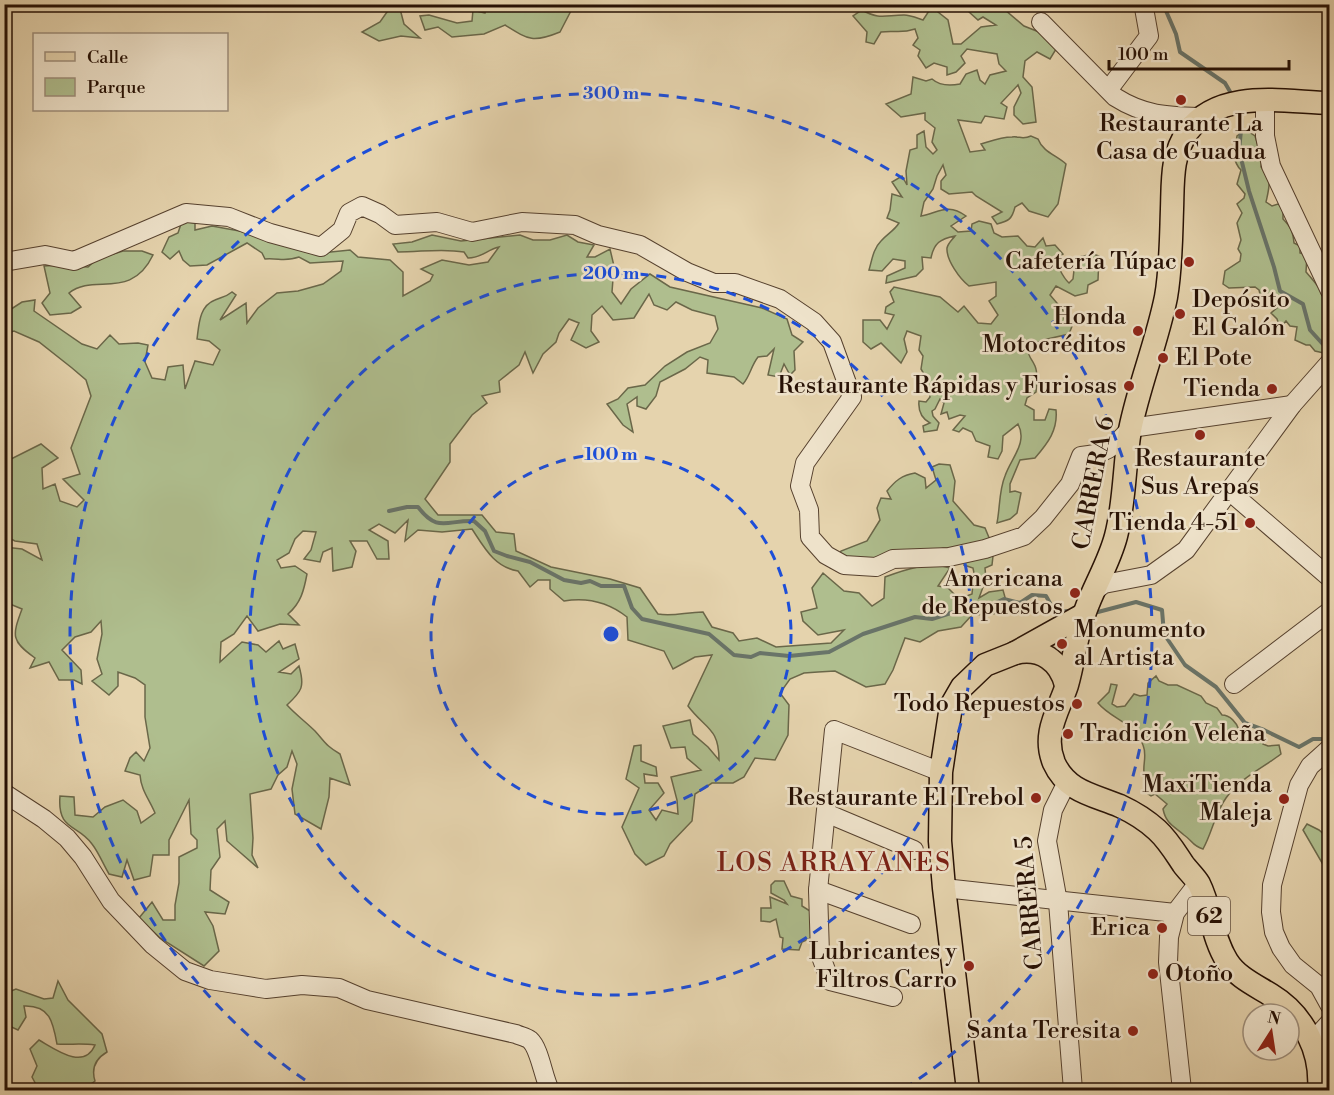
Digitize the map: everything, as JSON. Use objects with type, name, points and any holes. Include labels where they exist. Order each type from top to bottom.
[{"type":"main road","points":[[1211,112],[1258,100],[1329,103]]},
{"type":"main road","name":"CARRERA 6","points":[[1083,615],[1107,562],[1116,535],[1131,429],[1166,295],[1174,161],[1187,133],[1211,112]]},
{"type":"main road","points":[[968,1090],[940,841],[941,772],[951,706],[956,696],[977,672],[995,660],[1015,653],[1083,615]]},
{"type":"main road","points":[[1066,685],[1083,615]]},
{"type":"main road","points":[[1015,653],[1028,651],[1046,656],[1060,669],[1066,685]]},
{"type":"main road","name":"62","points":[[1066,685],[1053,719],[1050,744],[1057,768],[1068,782],[1092,797],[1123,807],[1144,819],[1171,845],[1198,883],[1226,960],[1240,975],[1288,1008],[1309,1036],[1317,1058],[1319,1084]]},
{"type":"street","points":[[1108,89],[1149,36],[1144,8]]},
{"type":"street","points":[[1041,21],[1115,98],[1125,104],[1147,113],[1171,117],[1211,112]]},
{"type":"street","points":[[1258,100],[1271,166],[1329,291]]},
{"type":"street","points":[[4,262],[45,255],[74,261],[186,213],[229,217],[270,233],[321,248],[342,230],[349,213],[362,206],[380,214],[395,225],[437,222],[472,232],[522,222],[574,225],[598,235],[640,245],[687,272],[714,283],[735,283],[780,299],[814,322],[832,342],[852,397],[805,463],[800,486],[809,510],[810,537],[826,555],[844,565],[876,567],[893,559],[949,556],[985,549],[1024,536],[1043,518],[1070,484],[1081,456],[1101,453],[1113,447],[1131,429],[1292,405]]},
{"type":"street","points":[[1093,592],[1104,584],[1151,575],[1186,550],[1292,405],[1326,366]]},
{"type":"street","points":[[1228,490],[1329,578]]},
{"type":"street","points":[[1234,684],[1329,611]]},
{"type":"street","points":[[893,997],[830,981],[820,954],[818,890],[834,730],[941,772]]},
{"type":"street","points":[[1329,748],[1303,775],[1295,795],[1272,885],[1271,912],[1274,932],[1281,948],[1293,965],[1318,986],[1329,1006]]},
{"type":"street","name":"CARRERA 5","points":[[1068,782],[1057,800],[1047,841],[1058,902],[1073,1090]]},
{"type":"street","points":[[4,793],[44,819],[66,838],[83,857],[111,901],[153,945],[185,971],[210,980],[266,989],[302,985],[339,988],[367,1000],[516,1034],[530,1040],[539,1057],[544,1079],[550,1090]]},
{"type":"street","points":[[826,813],[914,850]]},
{"type":"street","points":[[1182,1090],[1168,950],[1175,914],[1198,883]]},
{"type":"street","points":[[944,888],[1175,914]]},
{"type":"street","points":[[818,890],[911,924]]},
{"type":"street","points":[[1309,1036],[1320,1034],[1329,1022]]},
{"type":"street","points":[[1319,1084],[1329,1054]]},
{"type":"green space","points":[[487,4],[574,5],[560,32],[537,39],[526,37],[505,25],[484,34],[452,37],[438,27],[425,30],[420,16],[429,15],[457,23],[472,21],[473,10],[485,13]]},
{"type":"green space","points":[[380,5],[399,5],[404,24],[420,38],[401,36],[379,41],[362,32],[380,22],[387,12]]},
{"type":"green space","points":[[930,5],[940,5],[938,12],[948,20],[953,44],[961,44],[981,27],[996,25],[983,17],[978,20],[969,12],[970,5],[993,5],[1005,10],[1024,26],[1039,32],[1058,46],[1050,59],[1037,52],[1025,61],[1023,77],[1032,87],[1036,122],[1023,124],[1014,115],[1014,107],[1021,93],[1018,85],[1001,103],[1007,107],[1004,119],[985,116],[981,123],[958,120],[970,152],[985,150],[981,144],[996,139],[1031,136],[1038,139],[1046,150],[1066,164],[1058,204],[1048,217],[1029,211],[1022,203],[1015,207],[1009,219],[997,224],[992,217],[1002,212],[972,192],[949,194],[941,189],[941,181],[946,175],[943,165],[933,189],[924,202],[921,216],[949,209],[966,216],[951,226],[958,232],[971,231],[972,224],[979,221],[991,224],[994,233],[1002,237],[1018,236],[1027,246],[1035,247],[1043,238],[1046,246],[1055,245],[1063,254],[1054,260],[1069,283],[1073,279],[1079,257],[1093,254],[1099,256],[1098,280],[1088,285],[1087,293],[1075,296],[1056,286],[1050,295],[1063,310],[1064,319],[1074,321],[1069,334],[1043,340],[1027,347],[1036,369],[1037,382],[1036,392],[1027,398],[1025,405],[1034,410],[1034,420],[1045,420],[1049,409],[1056,410],[1054,430],[1035,458],[1020,460],[1010,484],[1010,492],[1021,493],[1017,513],[1010,519],[997,523],[1003,481],[1020,444],[1021,431],[1018,424],[1003,436],[1002,451],[998,459],[988,457],[990,446],[976,441],[972,432],[963,428],[959,432],[953,430],[965,416],[960,415],[949,419],[947,412],[941,414],[944,403],[940,399],[932,411],[939,423],[937,430],[924,432],[923,426],[930,423],[921,414],[919,401],[926,402],[930,397],[927,379],[921,369],[923,356],[919,350],[921,336],[907,331],[904,339],[907,352],[901,363],[881,343],[871,349],[863,342],[863,320],[880,320],[887,329],[894,315],[885,313],[886,307],[894,302],[890,292],[894,287],[940,297],[958,312],[964,306],[978,323],[991,324],[998,315],[989,301],[996,296],[996,282],[969,286],[951,263],[947,248],[955,236],[938,243],[931,258],[922,257],[923,269],[916,276],[886,283],[887,276],[905,268],[905,261],[893,259],[882,271],[869,270],[878,244],[899,223],[887,218],[892,194],[902,197],[892,182],[902,176],[907,185],[906,171],[910,150],[917,148],[917,135],[924,131],[926,147],[933,154],[937,150],[932,142],[935,128],[925,120],[925,113],[901,117],[886,104],[911,94],[913,77],[926,81],[932,79],[945,85],[956,85],[960,84],[966,74],[977,70],[980,80],[985,84],[990,75],[1006,71],[999,64],[997,54],[967,49],[961,56],[965,63],[956,72],[947,75],[947,67],[934,63],[926,68],[918,56],[920,50],[913,45],[918,38],[915,29],[881,32],[874,44],[866,42],[867,32],[853,16],[862,10],[878,16],[906,15],[923,20]]},
{"type":"green space","points":[[1246,130],[1255,136],[1262,158],[1261,167],[1269,179],[1266,202],[1272,206],[1278,204],[1283,208],[1283,219],[1291,230],[1294,243],[1300,246],[1300,253],[1307,255],[1306,272],[1329,307],[1328,354],[1315,351],[1310,345],[1295,340],[1297,327],[1290,326],[1286,321],[1280,328],[1277,319],[1271,313],[1284,302],[1283,297],[1274,300],[1260,294],[1255,287],[1229,288],[1223,284],[1225,271],[1240,261],[1241,254],[1238,249],[1241,240],[1237,223],[1242,213],[1237,204],[1245,194],[1237,184],[1241,170],[1236,162],[1235,154],[1237,136]]},
{"type":"green space","points":[[182,221],[195,223],[195,230],[212,226],[256,234],[321,253],[350,250],[358,257],[390,260],[403,272],[403,296],[430,281],[433,275],[421,269],[442,260],[469,265],[488,262],[499,247],[477,257],[468,258],[464,252],[456,251],[398,252],[393,244],[412,242],[432,235],[461,241],[520,235],[533,240],[550,240],[567,235],[578,242],[594,245],[587,257],[595,257],[610,249],[614,266],[612,292],[621,304],[631,289],[650,274],[670,287],[762,308],[787,319],[792,335],[803,342],[794,351],[795,370],[790,375],[784,364],[779,377],[768,375],[774,349],[767,356],[758,357],[743,384],[734,377],[707,373],[708,360],[700,357],[685,369],[660,382],[656,396],[646,409],[637,406],[637,397],[627,404],[633,432],[623,425],[607,404],[618,399],[628,388],[645,385],[665,366],[687,352],[710,343],[718,329],[715,316],[692,310],[676,302],[667,310],[654,305],[649,294],[634,318],[613,320],[602,306],[592,315],[591,331],[599,342],[586,348],[571,340],[579,323],[569,319],[559,333],[556,342],[543,354],[533,373],[525,352],[519,365],[499,381],[500,392],[482,396],[487,403],[472,415],[450,444],[450,462],[425,499],[438,515],[482,515],[496,532],[514,534],[516,551],[551,567],[610,579],[640,588],[658,614],[703,612],[712,627],[733,633],[739,641],[757,638],[776,647],[831,643],[844,630],[818,635],[803,621],[801,612],[817,608],[812,588],[823,573],[844,591],[859,593],[872,606],[884,598],[885,577],[917,567],[942,566],[950,568],[938,586],[948,588],[959,599],[972,594],[974,573],[973,568],[964,565],[967,559],[993,556],[992,565],[985,568],[986,579],[979,598],[989,592],[1003,590],[1008,608],[1004,613],[972,615],[961,627],[938,631],[920,642],[905,638],[885,684],[866,687],[835,671],[804,673],[790,679],[780,693],[789,705],[788,735],[775,760],[755,758],[744,777],[733,783],[712,783],[695,794],[692,821],[670,844],[664,856],[646,865],[635,854],[622,827],[639,788],[626,779],[634,746],[641,745],[641,761],[656,767],[657,776],[644,774],[645,783],[658,783],[664,793],[649,810],[656,820],[662,810],[678,814],[671,777],[701,770],[687,758],[685,747],[671,748],[663,726],[690,720],[693,734],[719,760],[714,734],[688,706],[712,655],[695,657],[673,669],[664,651],[628,640],[627,617],[620,612],[605,604],[589,600],[564,601],[550,589],[550,580],[538,580],[530,587],[518,571],[502,565],[490,555],[472,529],[442,532],[418,530],[405,541],[408,520],[395,533],[379,524],[369,530],[388,541],[389,559],[377,559],[367,541],[350,541],[356,551],[352,567],[333,571],[332,548],[323,552],[320,562],[304,559],[311,550],[316,532],[303,531],[295,539],[289,553],[277,560],[281,568],[295,566],[307,574],[301,596],[288,614],[299,625],[280,624],[258,631],[247,616],[234,634],[221,642],[220,662],[242,642],[258,645],[266,652],[279,641],[283,649],[295,644],[299,659],[279,672],[291,674],[299,666],[301,673],[301,688],[287,705],[340,754],[350,785],[330,778],[329,797],[321,829],[295,814],[292,789],[297,764],[292,751],[287,767],[278,775],[271,789],[250,794],[252,855],[258,868],[227,841],[225,821],[217,829],[220,857],[211,870],[210,890],[229,902],[225,914],[205,912],[213,926],[219,951],[204,966],[160,938],[139,918],[152,902],[163,920],[175,920],[179,857],[197,848],[197,840],[191,834],[189,800],[169,840],[169,855],[153,855],[150,876],[134,880],[127,860],[122,877],[109,874],[92,844],[65,821],[60,807],[60,796],[74,797],[75,815],[93,817],[105,807],[123,800],[137,811],[141,823],[155,813],[140,775],[125,771],[130,758],[136,752],[144,761],[150,748],[145,717],[145,685],[135,678],[118,672],[118,686],[109,695],[92,681],[102,674],[97,659],[102,634],[101,621],[91,632],[75,637],[62,650],[81,670],[82,684],[74,680],[59,680],[49,662],[30,668],[35,658],[21,647],[15,632],[22,609],[5,602],[5,547],[22,549],[42,560],[37,544],[15,541],[5,536],[9,460],[41,444],[58,458],[42,468],[43,489],[55,484],[60,501],[77,507],[84,500],[63,479],[80,474],[71,448],[91,396],[86,380],[39,342],[14,331],[5,334],[5,313],[22,302],[35,300],[34,311],[82,344],[97,349],[110,335],[119,344],[148,345],[145,362],[152,378],[165,380],[168,367],[183,365],[185,389],[195,361],[213,365],[220,350],[209,341],[197,339],[201,316],[210,303],[232,292],[236,295],[220,320],[246,303],[247,323],[258,308],[277,293],[298,291],[323,284],[341,271],[343,261],[310,263],[299,257],[286,260],[265,259],[262,253],[247,243],[207,265],[190,266],[183,260],[179,251],[170,259],[162,252],[169,237],[178,233]]},
{"type":"green space","points":[[123,251],[142,251],[153,255],[144,269],[134,278],[112,284],[79,288],[69,293],[81,307],[71,313],[50,315],[42,303],[50,293],[44,266],[88,267],[97,259]]},
{"type":"green space","points":[[939,464],[950,465],[955,481],[953,501],[974,525],[985,528],[990,540],[968,548],[943,548],[934,552],[847,568],[831,568],[841,551],[867,541],[880,520],[877,508],[881,498],[891,499],[887,491],[893,484],[915,473],[925,478],[926,488],[936,480],[932,467]]},
{"type":"green space","points":[[1156,676],[1159,681],[1168,685],[1177,685],[1201,696],[1206,703],[1217,708],[1222,715],[1233,720],[1239,730],[1248,730],[1265,736],[1263,744],[1279,745],[1281,754],[1245,779],[1226,798],[1203,849],[1195,845],[1168,821],[1163,809],[1167,804],[1155,794],[1151,796],[1148,794],[1151,778],[1145,778],[1144,749],[1134,731],[1098,703],[1109,692],[1111,684],[1117,685],[1112,704],[1117,707],[1125,706],[1134,694],[1147,695],[1148,683]]},
{"type":"green space","points":[[1307,824],[1319,830],[1329,839],[1329,875],[1303,830]]},
{"type":"green space","points":[[775,881],[784,881],[791,896],[802,899],[802,906],[810,911],[815,936],[802,942],[799,950],[782,949],[783,938],[780,937],[776,919],[770,922],[761,921],[761,908],[771,908],[770,897],[787,904],[771,893],[771,885]]},
{"type":"green space","points":[[58,981],[68,1000],[102,1034],[107,1052],[95,1064],[95,1081],[83,1090],[39,1090],[32,1077],[37,1066],[30,1049],[39,1040],[69,1056],[77,1057],[90,1053],[95,1045],[57,1044],[49,1016],[40,1008],[33,1006],[24,1006],[26,1017],[18,1030],[5,1024],[5,1005],[11,1006],[6,993],[16,989],[44,999],[53,998]]},
{"type":"waterway","points":[[1163,4],[1176,34],[1180,52],[1225,83],[1232,95]]},
{"type":"waterway","points":[[1238,110],[1242,121],[1239,150],[1249,191],[1280,291],[1303,304],[1310,330],[1330,352]]},
{"type":"waterway","points":[[389,511],[418,507],[437,523],[474,521],[485,531],[494,551],[530,562],[564,580],[581,583],[590,581],[601,586],[624,586],[632,608],[642,619],[709,634],[734,655],[751,657],[760,653],[789,656],[829,652],[863,634],[915,617],[932,619],[960,610],[991,605],[1004,599],[1020,603],[1032,595],[1046,596],[1055,612],[1069,611]]},
{"type":"waterway","points":[[1092,612],[1136,602],[1162,610],[1164,634],[1185,665],[1216,687],[1245,723],[1299,747],[1313,739],[1330,739]]},
{"type":"place","name":"Restaurante La Casa de Guadua","points":[[1181,100]]},
{"type":"place","name":"Cafetería Túpac","points":[[1189,262]]},
{"type":"place","name":"Depósito El Galón","points":[[1180,314]]},
{"type":"place","name":"Honda Motocréditos","points":[[1138,331]]},
{"type":"place","name":"El Pote","points":[[1163,358]]},
{"type":"place","name":"Restaurante Rápidas y Furiosas","points":[[1129,386]]},
{"type":"place","name":"Tienda","points":[[1272,389]]},
{"type":"place","name":"Restaurante Sus Arepas","points":[[1200,435]]},
{"type":"place","name":"Tienda 4-51","points":[[1250,523]]},
{"type":"place","name":"Americana de Repuestos","points":[[1075,593]]},
{"type":"place","name":"Monumento al Artista","points":[[1062,644]]},
{"type":"place","name":"Todo Repuestos","points":[[1077,704]]},
{"type":"place","name":"Tradición Veleña","points":[[1068,734]]},
{"type":"place","name":"Restaurante El Trebol","points":[[1036,798]]},
{"type":"place","name":"MaxiTienda Maleja","points":[[1284,799]]},
{"type":"place","name":"Erica","points":[[1162,928]]},
{"type":"place","name":"Lubricantes y Filtros Carro","points":[[969,966]]},
{"type":"place","name":"Otoño","points":[[1153,974]]},
{"type":"place","name":"Santa Teresita","points":[[1133,1031]]},
{"type":"district","name":"LOS ARRAYANES","points":[[834,863]]}]
